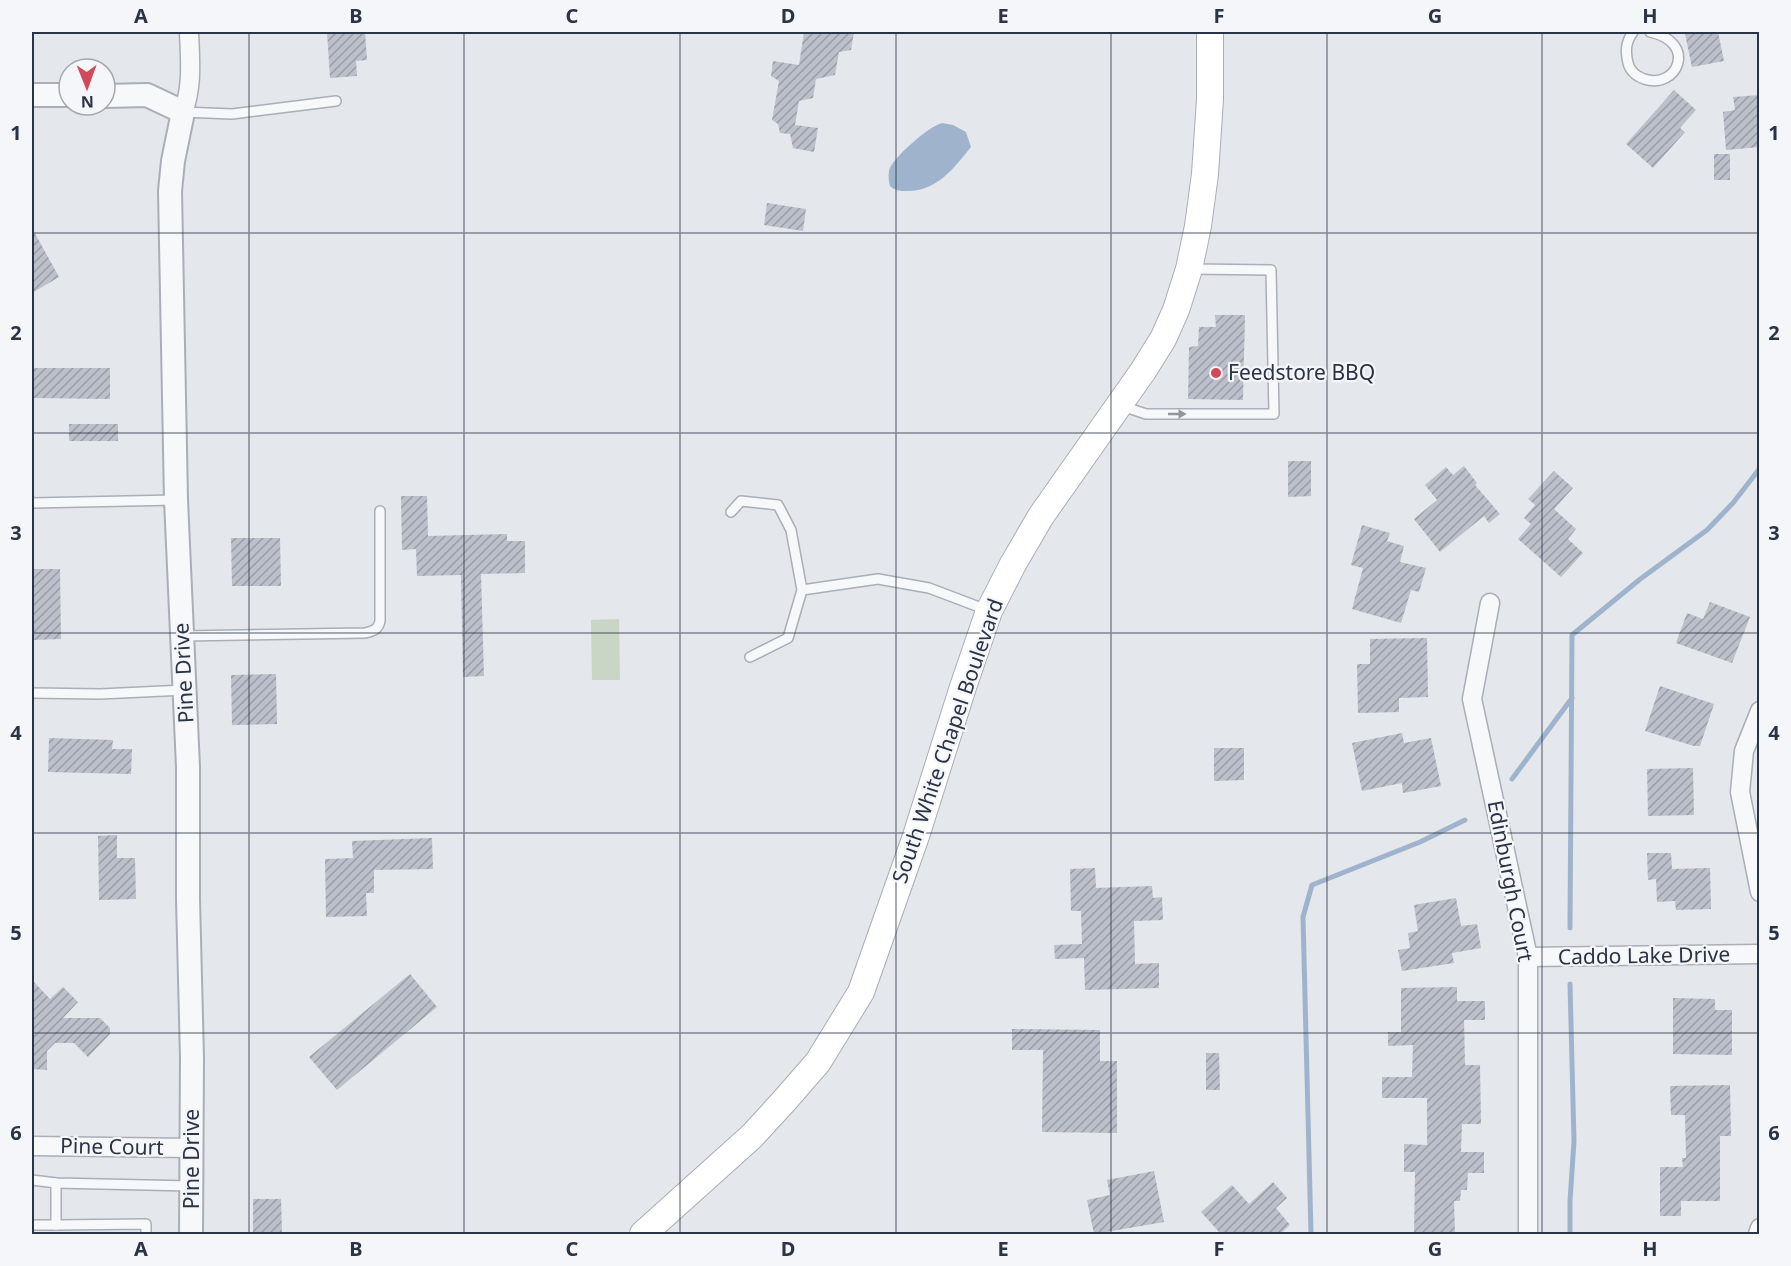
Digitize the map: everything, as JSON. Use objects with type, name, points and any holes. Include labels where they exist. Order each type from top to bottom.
[{"type":"main road","name":"South White Chapel Boulevard","points":[[643,1234],[752,1136],[785,1100],[818,1062],[861,992],[914,842],[989,611],[1041,516],[1120,405],[1163,339],[1176,310],[1189,269],[1205,174],[1210,99],[1210,32]]},
{"type":"street","points":[[117,96],[147,95],[183,112],[191,73],[189,32]]},
{"type":"street","points":[[32,95],[57,95]]},
{"type":"street","name":"Pine Drive","points":[[183,112],[173,161],[171,191],[176,500],[188,767],[188,898],[192,1058],[191,1234]]},
{"type":"street","name":"Edinburgh Court","points":[[1490,603],[1472,699],[1528,957],[1528,1234]]},
{"type":"street","points":[[1760,711],[1744,751],[1740,792],[1760,892]]},
{"type":"street","name":"Caddo Lake Drive","points":[[1528,957],[1760,954]]},
{"type":"street","name":"Pine Court","points":[[32,1146],[192,1148]]},
{"type":"street","points":[[1758,1234],[1760,1228]]},
{"type":"lane","points":[[1633,32],[1627,41],[1629,68],[1638,77],[1651,81],[1663,79],[1672,73],[1678,65],[1679,54],[1675,44],[1659,33],[1650,32]]},
{"type":"lane","points":[[183,112],[232,114],[336,101]]},
{"type":"lane","points":[[1120,405],[1146,414],[1274,414],[1271,270],[1189,269]]},
{"type":"lane","points":[[32,503],[176,500]]},
{"type":"lane","points":[[731,512],[741,501],[778,505],[791,530],[802,590],[788,638],[750,657]]},
{"type":"lane","points":[[183,636],[374,631],[379,627],[380,621],[380,511]]},
{"type":"lane","points":[[802,590],[878,579],[929,588],[989,611]]},
{"type":"lane","points":[[32,693],[100,694],[185,690]]},
{"type":"lane","points":[[32,1180],[56,1183],[191,1186]]},
{"type":"lane","points":[[56,1183],[56,1225]]},
{"type":"lane","points":[[32,1225],[146,1224],[146,1234]]},
{"type":"green space","points":[[619,619],[620,680],[592,680],[591,620]]},
{"type":"water","points":[[942,123],[953,125],[966,132],[971,147],[965,155],[944,177],[928,187],[903,191],[890,186],[889,171],[896,159],[920,136]]},
{"type":"building","points":[[327,32],[365,32],[367,60],[356,61],[357,76],[330,78]]},
{"type":"building","points":[[804,32],[854,32],[851,50],[839,52],[835,75],[816,79],[813,98],[799,101],[795,125],[818,128],[814,152],[793,148],[790,134],[780,133],[778,124],[772,120],[779,81],[771,76],[773,61],[799,65]]},
{"type":"building","points":[[1718,32],[1724,61],[1692,67],[1685,34]]},
{"type":"building","points":[[1674,90],[1696,110],[1680,128],[1685,132],[1653,168],[1626,144]]},
{"type":"building","points":[[1760,95],[1760,147],[1726,150],[1723,112],[1735,110],[1733,97]]},
{"type":"building","points":[[1714,154],[1730,154],[1730,180],[1714,180]]},
{"type":"building","points":[[767,203],[806,209],[803,231],[764,225]]},
{"type":"building","points":[[32,228],[59,277],[32,293]]},
{"type":"building","name":"Feedstore BBQ","points":[[1215,315],[1245,315],[1243,400],[1188,399],[1189,347],[1198,346],[1199,327],[1216,327]]},
{"type":"building","points":[[32,368],[110,368],[110,399],[32,398]]},
{"type":"building","points":[[69,424],[118,424],[118,441],[69,441]]},
{"type":"building","points":[[1288,461],[1311,461],[1311,496],[1288,497]]},
{"type":"building","points":[[1464,466],[1477,483],[1475,485],[1500,514],[1489,523],[1484,516],[1440,552],[1414,519],[1437,500],[1425,485],[1446,467],[1453,475]]},
{"type":"building","points":[[1554,471],[1573,488],[1554,509],[1576,529],[1568,539],[1583,553],[1561,577],[1518,539],[1531,524],[1524,518],[1535,505],[1528,499]]},
{"type":"building","points":[[401,496],[427,496],[428,536],[507,534],[507,541],[525,541],[525,573],[481,574],[484,676],[463,677],[461,575],[417,576],[416,549],[402,550]]},
{"type":"building","points":[[1362,525],[1390,533],[1387,541],[1404,546],[1400,562],[1426,568],[1419,592],[1411,590],[1401,623],[1352,609],[1363,568],[1351,565]]},
{"type":"building","points":[[231,538],[280,538],[281,586],[232,586]]},
{"type":"building","points":[[32,569],[60,569],[61,639],[32,640]]},
{"type":"building","points":[[1710,602],[1750,617],[1732,663],[1676,643],[1687,613],[1703,619]]},
{"type":"building","points":[[1427,638],[1428,697],[1399,698],[1399,712],[1358,713],[1357,664],[1370,664],[1370,639]]},
{"type":"building","points":[[276,674],[277,724],[232,725],[231,675]]},
{"type":"building","points":[[1660,686],[1714,704],[1700,746],[1645,731]]},
{"type":"building","points":[[1402,733],[1404,743],[1431,738],[1441,786],[1403,793],[1402,783],[1362,791],[1352,743]]},
{"type":"building","points":[[49,738],[113,740],[112,749],[132,749],[131,774],[48,772]]},
{"type":"building","points":[[1214,748],[1244,748],[1244,780],[1214,781]]},
{"type":"building","points":[[1693,768],[1694,815],[1648,816],[1647,769]]},
{"type":"building","points":[[117,835],[117,858],[135,858],[136,899],[99,900],[98,836]]},
{"type":"building","points":[[432,838],[433,869],[374,870],[374,893],[366,893],[367,916],[326,917],[325,859],[353,858],[352,841]]},
{"type":"building","points":[[1647,853],[1671,853],[1672,869],[1710,868],[1711,909],[1676,910],[1675,901],[1657,902],[1656,879],[1648,880]]},
{"type":"building","points":[[1095,868],[1096,888],[1152,886],[1153,898],[1162,897],[1163,920],[1134,921],[1135,964],[1159,963],[1159,988],[1085,990],[1084,958],[1055,959],[1054,945],[1082,944],[1081,911],[1071,911],[1070,869]]},
{"type":"building","points":[[1456,898],[1461,926],[1477,924],[1481,948],[1452,953],[1454,963],[1402,971],[1398,950],[1410,948],[1408,933],[1418,931],[1414,905]]},
{"type":"building","points":[[410,974],[437,1007],[337,1090],[309,1057]]},
{"type":"building","points":[[32,980],[50,999],[63,987],[78,1002],[63,1018],[100,1018],[110,1028],[110,1034],[88,1057],[74,1043],[55,1043],[47,1051],[47,1070],[32,1069]]},
{"type":"building","points":[[1457,987],[1457,1001],[1485,1001],[1485,1020],[1464,1020],[1465,1065],[1480,1065],[1481,1124],[1462,1124],[1461,1152],[1484,1152],[1484,1173],[1468,1173],[1467,1190],[1461,1190],[1460,1201],[1454,1201],[1455,1234],[1414,1234],[1415,1172],[1404,1172],[1404,1144],[1427,1145],[1427,1098],[1382,1098],[1382,1077],[1412,1077],[1413,1045],[1388,1046],[1388,1032],[1401,1032],[1401,988]]},
{"type":"building","points":[[1673,998],[1715,999],[1715,1010],[1732,1010],[1732,1055],[1673,1054]]},
{"type":"building","points":[[1012,1029],[1100,1030],[1100,1061],[1117,1061],[1117,1133],[1042,1132],[1043,1050],[1012,1050]]},
{"type":"building","points":[[1206,1053],[1219,1053],[1220,1090],[1206,1090]]},
{"type":"building","points":[[1730,1085],[1731,1136],[1720,1136],[1720,1201],[1681,1201],[1681,1216],[1660,1216],[1660,1167],[1683,1167],[1682,1158],[1686,1158],[1685,1115],[1671,1115],[1670,1086]]},
{"type":"building","points":[[1154,1171],[1164,1222],[1094,1234],[1087,1200],[1110,1195],[1107,1180]]},
{"type":"building","points":[[1273,1182],[1287,1198],[1276,1208],[1290,1225],[1280,1234],[1221,1234],[1201,1212],[1232,1185],[1249,1204]]},
{"type":"building","points":[[253,1199],[281,1199],[282,1234],[253,1234]]},
{"type":"waterway","points":[[1570,928],[1572,635],[1639,580],[1707,530],[1733,503],[1760,468]]},
{"type":"waterway","points":[[1512,779],[1572,698]]},
{"type":"waterway","points":[[1311,1234],[1303,917],[1312,885],[1420,842],[1465,820]]},
{"type":"waterway","points":[[1570,984],[1574,1141],[1570,1234]]},
{"type":"place","name":"Feedstore BBQ","points":[[1216,373]]}]
